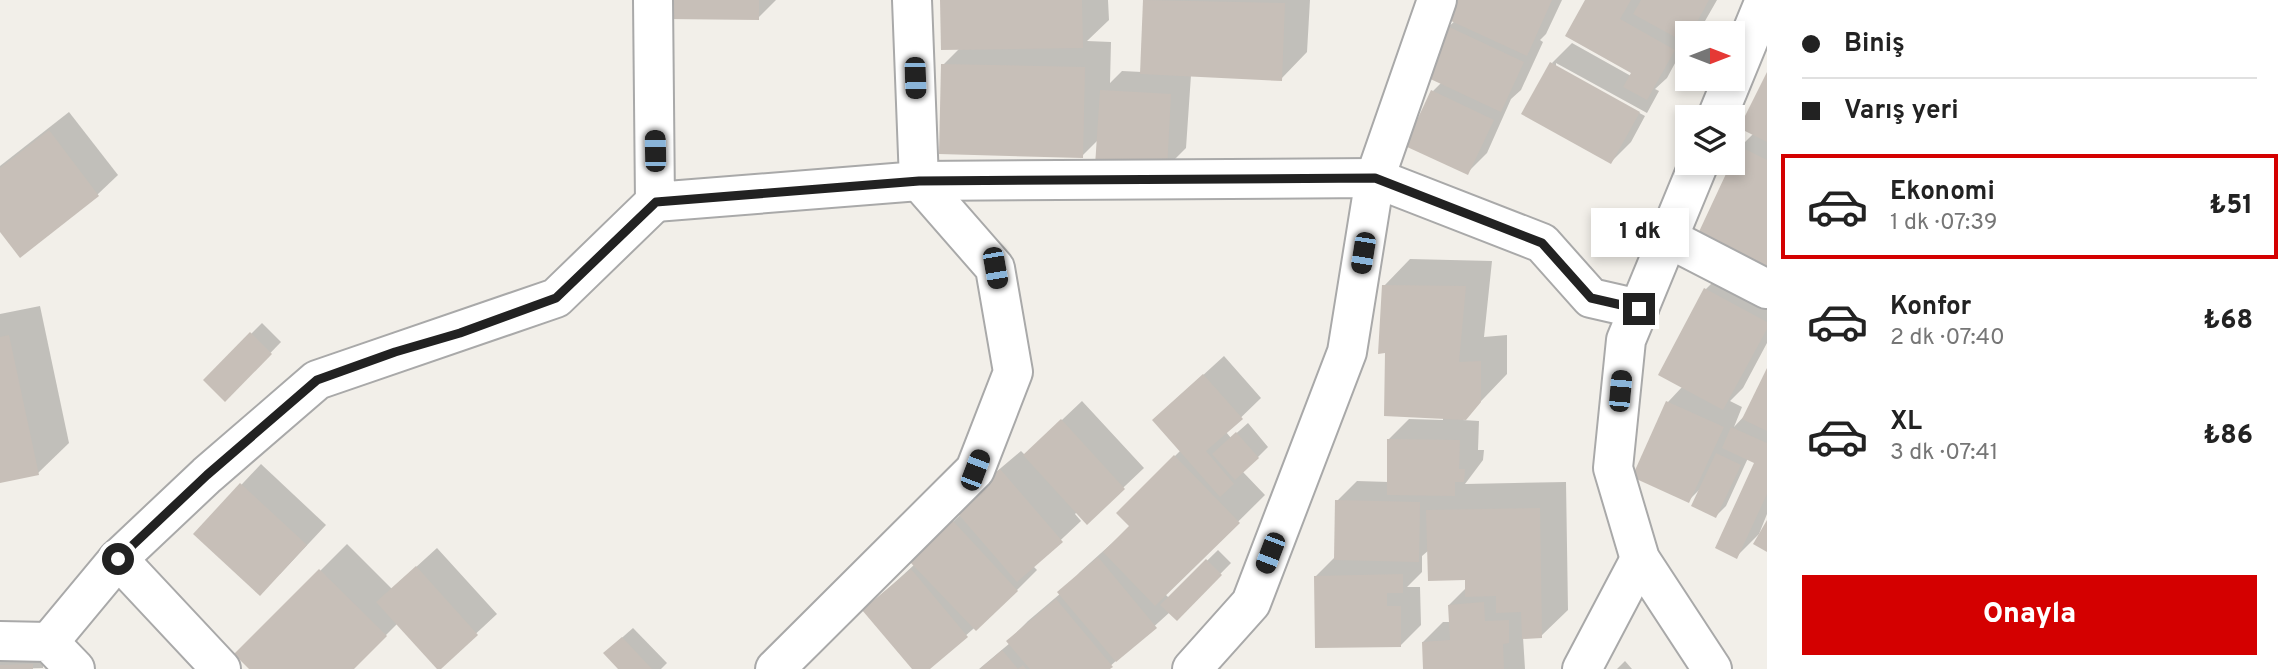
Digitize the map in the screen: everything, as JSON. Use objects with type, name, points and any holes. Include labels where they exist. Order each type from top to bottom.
[{"type":"street","points":[[653,0],[656,202]]},
{"type":"street","points":[[775,669],[975,470],[1013,372],[995,268],[919,181],[912,0]]},
{"type":"street","points":[[1192,669],[1251,603],[1347,352],[1375,178],[1437,0]]},
{"type":"street","points":[[1722,105],[1765,0]]},
{"type":"street","points":[[1694,175],[1626,340],[1613,468],[1640,559],[1712,669]]},
{"type":"street","points":[[50,642],[118,559],[207,475],[317,380],[556,298],[656,202],[919,181],[1375,178],[1542,243],[1591,298],[1639,309]]},
{"type":"street","points":[[1668,237],[1767,289]]},
{"type":"street","points":[[118,559],[221,669]]},
{"type":"street","points":[[1582,669],[1640,559]]},
{"type":"street","points":[[0,641],[50,642],[75,669]]},
{"type":"building","points":[[666,0],[759,0],[759,20],[666,19]]},
{"type":"building","points":[[940,0],[1082,0],[1083,48],[941,50]]},
{"type":"building","points":[[1143,0],[1285,3],[1282,81],[1140,74]]},
{"type":"building","points":[[1458,0],[1552,0],[1527,56],[1449,20]]},
{"type":"building","points":[[1585,0],[1631,0],[1620,19],[1675,50],[1647,100],[1623,87],[1631,73],[1565,36]]},
{"type":"building","points":[[1641,0],[1709,0],[1698,21],[1675,21],[1675,37],[1633,14]]},
{"type":"building","points":[[1447,26],[1524,62],[1501,112],[1424,76]]},
{"type":"building","points":[[1550,62],[1640,112],[1611,164],[1521,114]]},
{"type":"building","points":[[941,64],[1085,67],[1083,158],[939,154]]},
{"type":"building","points":[[1767,72],[1767,142],[1745,131],[1745,116]]},
{"type":"building","points":[[1100,90],[1171,94],[1167,170],[1095,166]]},
{"type":"building","points":[[1431,90],[1494,120],[1468,175],[1405,146]]},
{"type":"building","points":[[49,130],[99,196],[20,258],[0,232],[0,168]]},
{"type":"building","points":[[1745,149],[1767,160],[1767,269],[1697,236],[1725,175],[1745,175]]},
{"type":"building","points":[[1382,285],[1466,286],[1459,362],[1481,361],[1481,402],[1466,420],[1384,416],[1385,353],[1378,354]]},
{"type":"building","points":[[1704,288],[1767,322],[1767,329],[1723,410],[1658,375]]},
{"type":"building","points":[[250,332],[272,354],[225,402],[203,380]]},
{"type":"building","points":[[9,335],[39,475],[0,483],[0,337]]},
{"type":"building","points":[[1767,368],[1767,431],[1742,419]]},
{"type":"building","points":[[1203,374],[1243,419],[1206,451],[1234,484],[1220,497],[1152,420]]},
{"type":"building","points":[[1666,401],[1724,427],[1689,503],[1632,477]]},
{"type":"building","points":[[1061,419],[1125,489],[1087,525],[1023,455]]},
{"type":"building","points":[[1731,427],[1767,443],[1767,494],[1737,559],[1715,548],[1754,463],[1722,448]]},
{"type":"building","points":[[1236,432],[1259,458],[1235,480],[1212,454]]},
{"type":"building","points":[[1387,439],[1460,440],[1459,469],[1465,469],[1464,482],[1455,482],[1455,496],[1387,495]]},
{"type":"building","points":[[1716,453],[1741,465],[1716,518],[1691,506]]},
{"type":"building","points":[[1174,455],[1240,523],[1155,606],[1103,552],[1129,526],[1116,513]]},
{"type":"building","points":[[1000,469],[1063,542],[1017,582],[954,509]]},
{"type":"building","points":[[240,483],[307,545],[260,596],[193,534]]},
{"type":"building","points":[[1335,500],[1420,502],[1419,562],[1334,560]]},
{"type":"building","points":[[1540,508],[1542,638],[1522,639],[1521,612],[1496,613],[1496,596],[1465,597],[1465,580],[1428,581],[1426,510]]},
{"type":"building","points":[[1767,520],[1767,552],[1753,544]]},
{"type":"building","points":[[953,521],[1018,591],[976,631],[910,562]]},
{"type":"building","points":[[1098,557],[1157,628],[1116,662],[1057,592]]},
{"type":"building","points":[[1206,559],[1222,575],[1177,621],[1160,605]]},
{"type":"building","points":[[416,566],[478,635],[441,669],[437,669],[376,602]]},
{"type":"building","points":[[319,569],[387,636],[354,669],[249,669],[234,654]]},
{"type":"building","points":[[911,569],[968,637],[930,669],[912,669],[862,610]]},
{"type":"building","points":[[1403,574],[1403,593],[1387,593],[1387,606],[1401,606],[1401,647],[1315,648],[1314,576]]},
{"type":"building","points":[[1056,599],[1113,667],[1030,669],[1006,641]]},
{"type":"building","points":[[1484,602],[1485,621],[1509,620],[1509,643],[1503,644],[1504,669],[1423,669],[1422,642],[1450,640],[1448,605]]},
{"type":"building","points":[[622,637],[652,669],[618,669],[603,653]]},
{"type":"building","points":[[1002,650],[1018,669],[980,669]]},
{"type":"building","points":[[33,664],[33,669],[0,669],[0,665]]},
{"type":"route","points":[[118,559],[207,475],[317,380],[556,298],[656,202],[919,181],[1375,178],[1542,243],[1591,298],[1639,309]]}]
